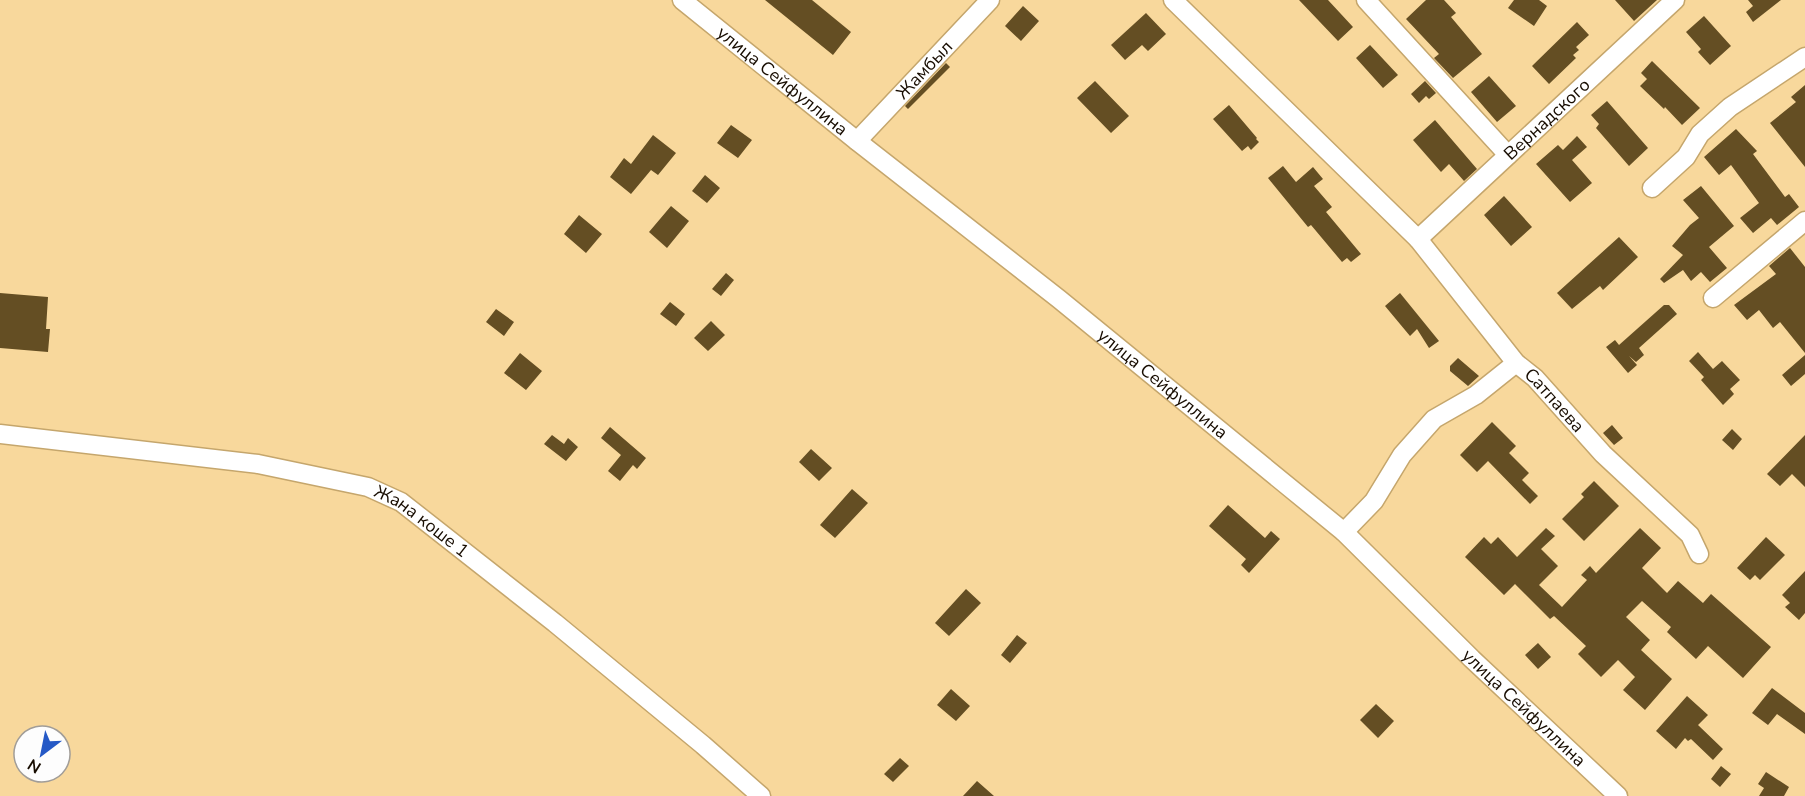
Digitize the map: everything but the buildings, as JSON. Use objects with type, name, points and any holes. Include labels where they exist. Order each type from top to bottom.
[{"type":"street","name":"улица Сейфуллина","points":[[682,0],[1059,299],[1344,532],[1472,659],[1618,796]]},
{"type":"street","name":"Жамбыл","points":[[857,141],[990,0]]},
{"type":"street","name":"Сатпаева","points":[[1173,0],[1418,239],[1516,363],[1535,378],[1603,454],[1690,535],[1699,554]]},
{"type":"street","points":[[1366,0],[1508,155]]},
{"type":"street","name":"Вернадского","points":[[1418,239],[1675,0]]},
{"type":"street","points":[[1652,188],[1686,157],[1700,134],[1730,108],[1805,57]]},
{"type":"street","points":[[1713,298],[1805,221]]},
{"type":"street","points":[[1344,532],[1374,501],[1402,455],[1434,419],[1476,395],[1516,363]]},
{"type":"street","name":"Жана коше 1","points":[[0,434],[258,464],[368,487],[401,502],[555,623],[761,796]]}]
